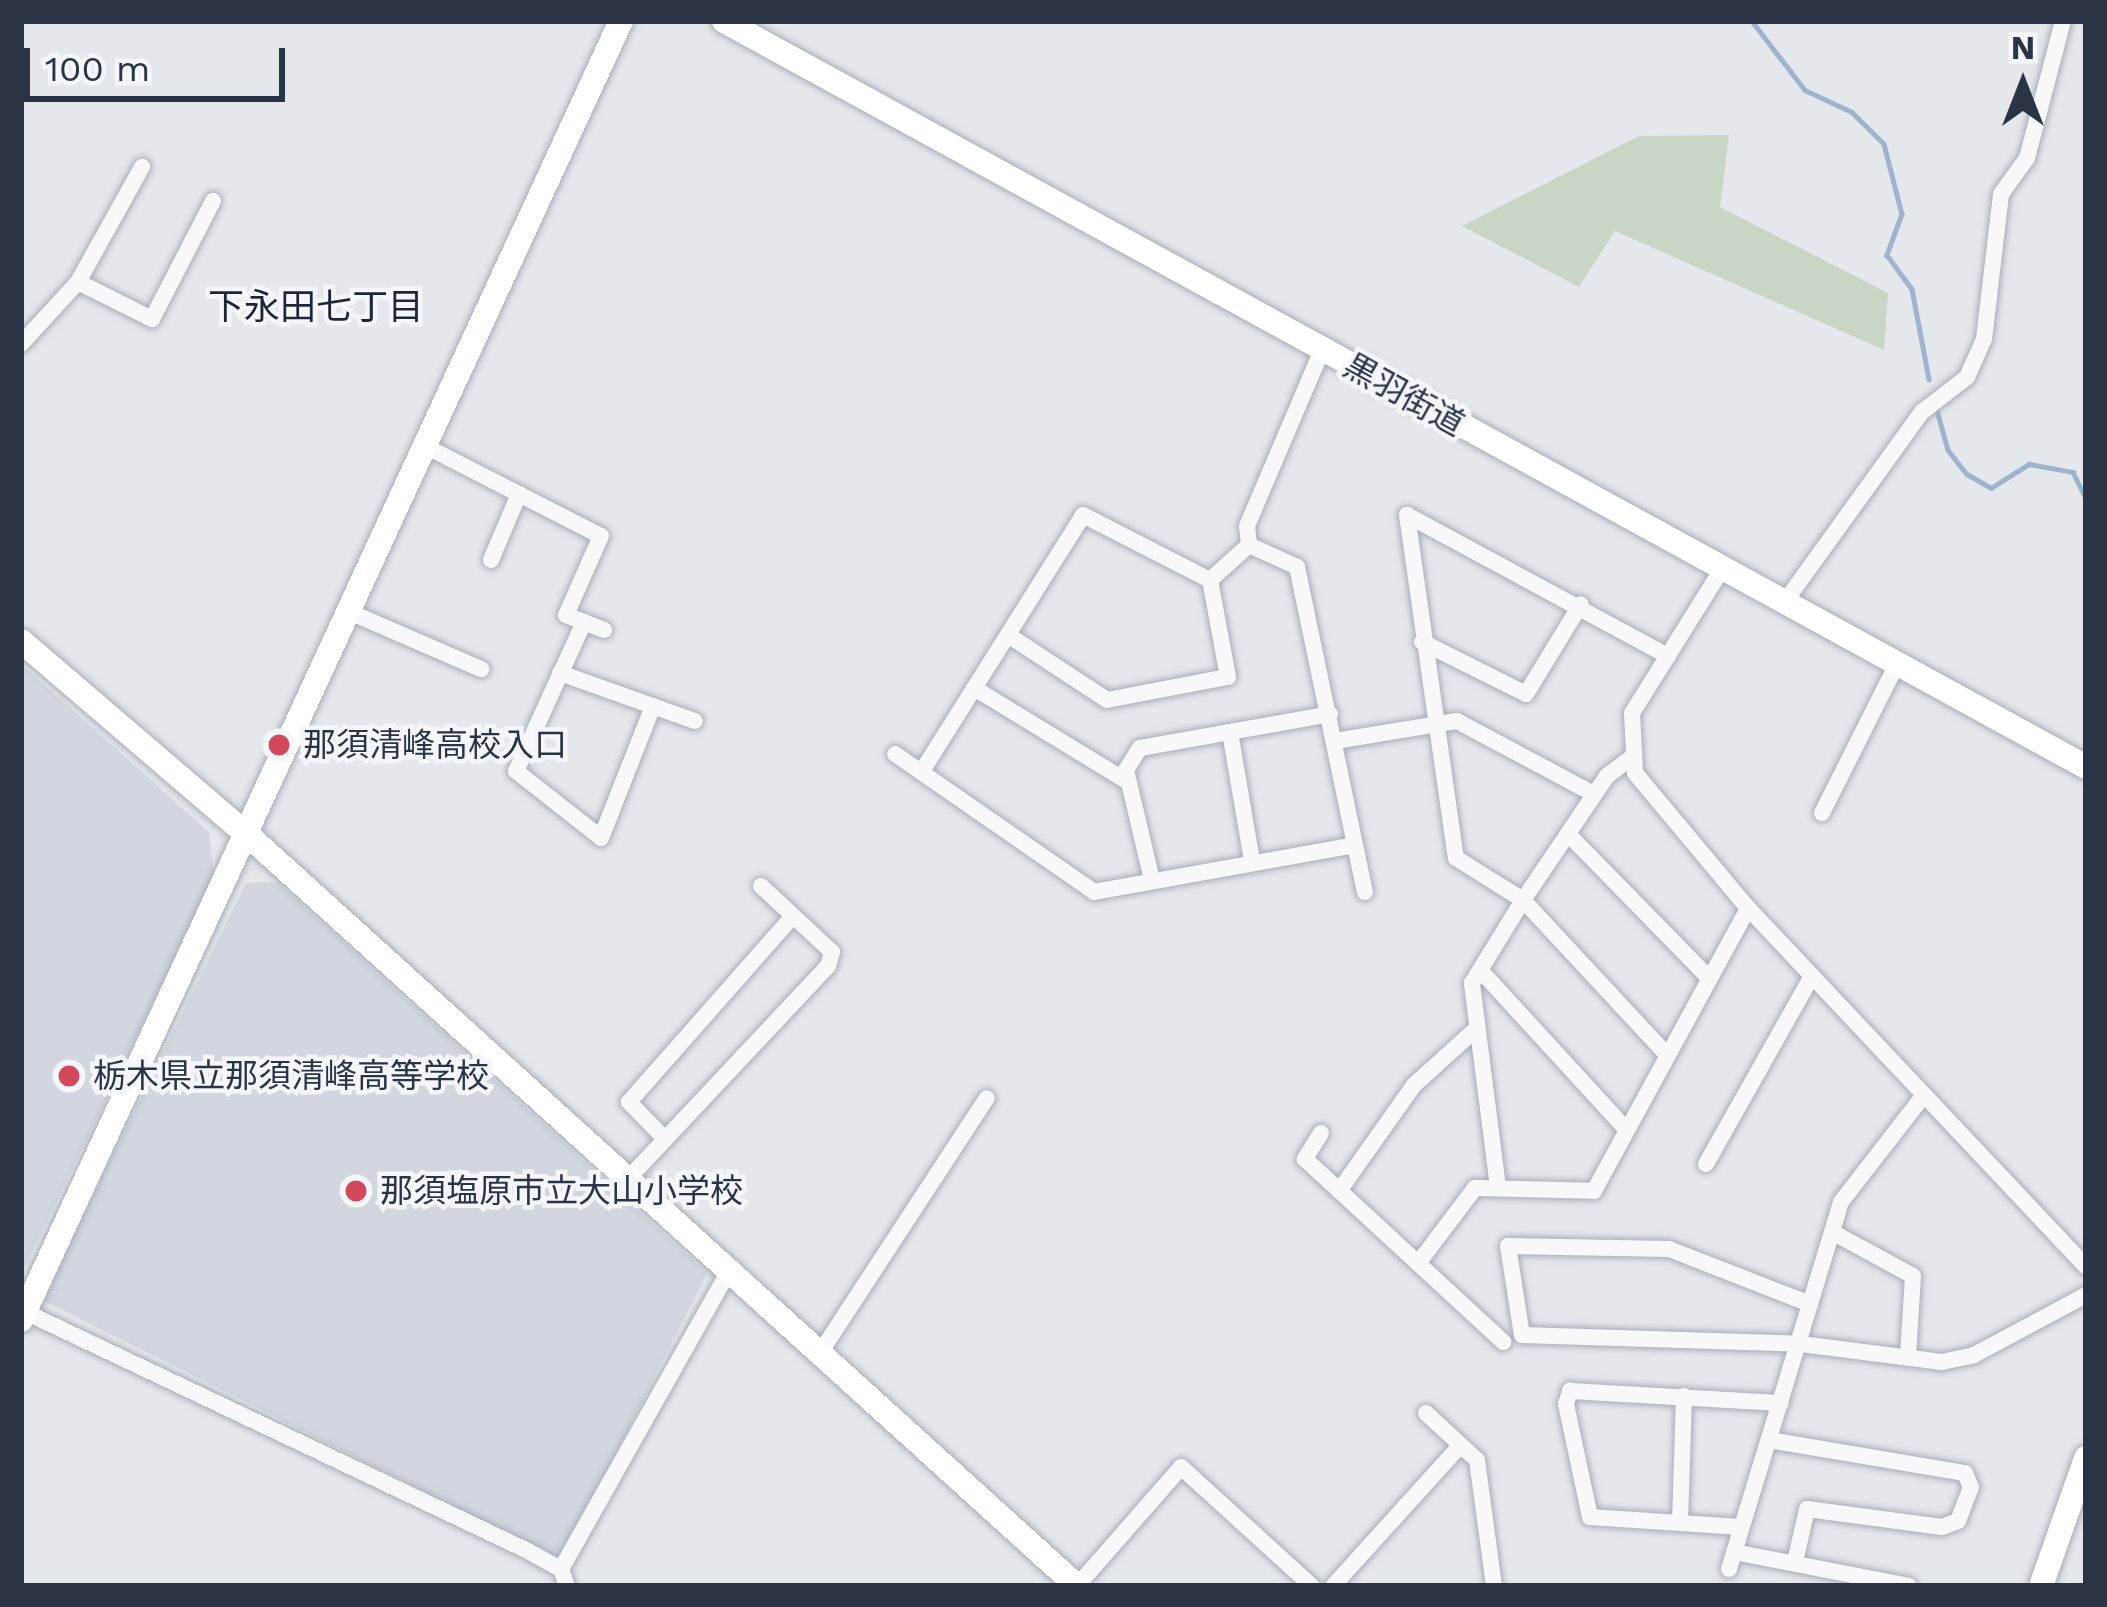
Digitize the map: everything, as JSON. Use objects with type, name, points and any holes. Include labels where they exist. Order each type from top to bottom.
[{"type":"street","points":[[621,21],[250,837],[22,1314],[564,1578],[728,1273]]},
{"type":"street","name":"黒羽街道","points":[[724,21],[2086,767]]},
{"type":"street","points":[[1784,603],[1922,412],[1967,376],[1984,339],[2001,194],[2027,158],[2063,21]]},
{"type":"street","points":[[24,334],[78,282],[142,167]]},
{"type":"street","points":[[78,282],[152,320],[213,201]]},
{"type":"street","points":[[1249,545],[1247,526],[1322,350]]},
{"type":"street","points":[[427,447],[601,536],[566,615],[604,629]]},
{"type":"street","points":[[491,560],[519,494]]},
{"type":"street","points":[[922,771],[1083,515],[1210,580]]},
{"type":"street","points":[[1666,1055],[1523,900],[1456,858],[1407,515],[1581,604],[1668,656]]},
{"type":"street","points":[[1210,580],[1249,545]]},
{"type":"street","points":[[1249,545],[1297,567],[1365,892]]},
{"type":"street","points":[[1722,568],[1632,713],[1631,758],[1641,783],[1748,908],[2086,1267]]},
{"type":"street","points":[[1008,635],[1106,700],[1228,677],[1210,580]]},
{"type":"street","points":[[1422,642],[1526,694],[1581,604]]},
{"type":"street","points":[[352,613],[481,669]]},
{"type":"street","points":[[584,622],[516,771],[602,838],[652,706]]},
{"type":"street","points":[[21,641],[250,837],[625,1182],[1077,1586],[1180,1467],[1309,1585]]},
{"type":"street","points":[[1822,813],[1897,664]]},
{"type":"street","points":[[560,674],[695,721]]},
{"type":"street","points":[[974,688],[1128,782]]},
{"type":"street","points":[[1152,880],[1128,782],[1140,748],[1330,714]]},
{"type":"street","points":[[1335,741],[1457,721],[1594,794]]},
{"type":"street","points":[[1230,732],[1252,861]]},
{"type":"street","points":[[895,754],[1094,892],[1354,845]]},
{"type":"street","points":[[1498,1187],[1472,983],[1594,794],[1631,758]]},
{"type":"street","points":[[1568,834],[1708,976]]},
{"type":"street","points":[[625,1182],[828,966],[832,952],[760,886]]},
{"type":"street","points":[[1419,1262],[1475,1188],[1594,1190],[1748,908]]},
{"type":"street","points":[[665,1139],[629,1102],[793,916]]},
{"type":"street","points":[[1481,971],[1626,1129]]},
{"type":"street","points":[[1706,1164],[1812,976]]},
{"type":"street","points":[[1339,1191],[1414,1085],[1477,1028]]},
{"type":"street","points":[[1909,1586],[1908,1580],[1795,1562],[1732,1561],[1840,1202],[1924,1095]]},
{"type":"street","points":[[818,1356],[987,1098]]},
{"type":"street","points":[[1321,1133],[1305,1159],[1503,1342]]},
{"type":"street","points":[[1832,1232],[1913,1276],[1908,1356]]},
{"type":"street","points":[[1810,1304],[1669,1250],[1508,1246],[1522,1335],[1801,1344],[1942,1362],[1974,1355],[2086,1295]]},
{"type":"street","points":[[1741,1527],[1590,1517],[1566,1404],[1570,1391],[1781,1403]]},
{"type":"street","points":[[1680,1523],[1684,1396]]},
{"type":"street","points":[[1426,1413],[1477,1460],[1494,1586]]},
{"type":"street","points":[[1769,1440],[1966,1473],[1971,1486],[1958,1521],[1942,1527],[1807,1509],[1795,1562]]},
{"type":"street","points":[[1333,1586],[1461,1444]]},
{"type":"street","points":[[2041,1586],[2086,1458]]},
{"type":"street","points":[[1473,1586],[1490,1567]]},
{"type":"shaded area","name":"栃木県立那須清峰高等学校","points":[[21,664],[209,832],[214,876],[21,1275]]},
{"type":"shaded area","name":"那須塩原市立大山小学校","points":[[277,882],[707,1273],[562,1560],[42,1300],[246,883]]},
{"type":"green space","points":[[1729,135],[1720,207],[1888,293],[1884,350],[1615,231],[1579,287],[1462,226],[1639,136]]},
{"type":"waterway","points":[[1752,21],[1805,90],[1852,112],[1884,144],[1902,214],[1887,255],[1912,289],[1929,379]]},
{"type":"waterway","points":[[1937,410],[1948,450],[1967,474],[1991,488],[2029,464],[2073,472],[2086,499]]},
{"type":"place","name":"那須清峰高校入口","points":[[279,745]]},
{"type":"place","name":"栃木県立那須清峰高等学校","points":[[69,1076]]},
{"type":"place","name":"那須塩原市立大山小学校","points":[[356,1191]]},
{"type":"district","name":"下永田七丁目","points":[[316,308]]}]
